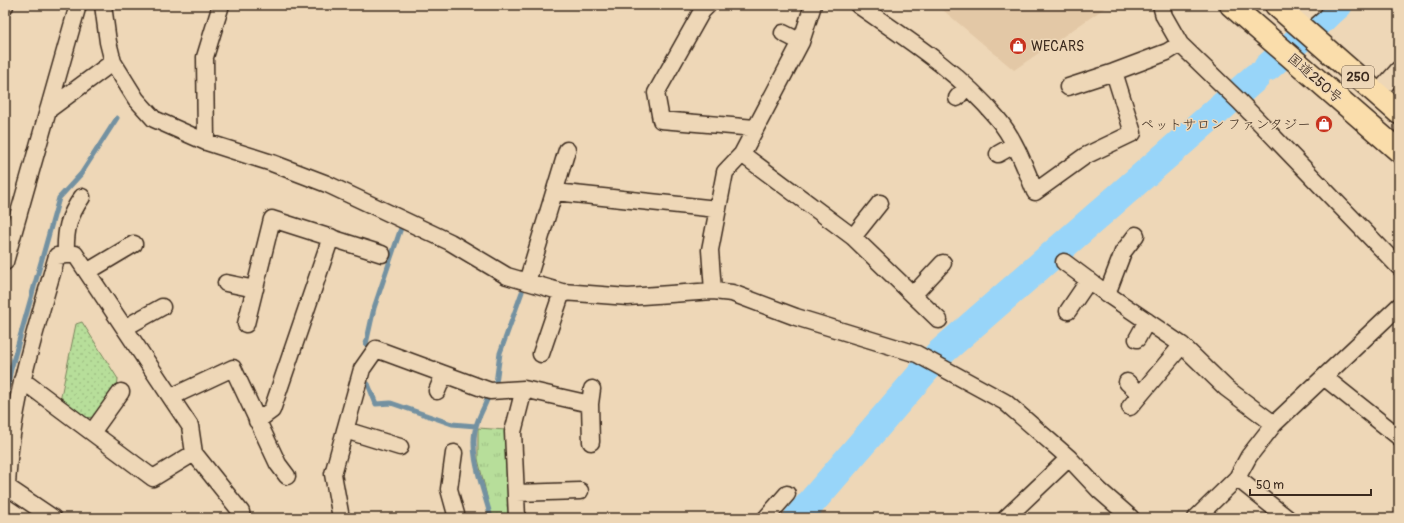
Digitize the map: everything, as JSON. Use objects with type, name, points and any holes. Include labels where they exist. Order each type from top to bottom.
[{"type":"highway","name":"国道250号","points":[[1231,5],[1399,151]]},
{"type":"highway","name":"国道250号","points":[[1276,5],[1399,113]]},
{"type":"street","points":[[5,262],[78,5]]},
{"type":"street","points":[[103,5],[108,42],[113,62],[136,99],[154,119],[206,142],[327,184],[450,242],[507,276],[562,292],[628,297],[713,291],[732,293],[796,317],[917,354],[1005,402],[1069,458],[1121,515]]},
{"type":"street","points":[[206,142],[205,57],[221,5]]},
{"type":"street","points":[[708,5],[702,11],[656,93],[661,120],[755,128]]},
{"type":"street","points":[[713,291],[710,250],[725,172],[742,154],[801,42],[813,5]]},
{"type":"street","points":[[858,5],[944,65],[962,93],[998,119],[1014,146],[1030,194],[1085,156],[1133,133],[1114,72]]},
{"type":"street","points":[[1162,5],[1164,16],[1180,44],[1240,102],[1399,267]]},
{"type":"street","points":[[1297,23],[1314,5]]},
{"type":"street","points":[[784,33],[801,42]]},
{"type":"street","points":[[1068,87],[1167,52],[1180,44]]},
{"type":"street","points":[[48,110],[113,62]]},
{"type":"street","points":[[1377,94],[1399,69]]},
{"type":"street","points":[[998,154],[1014,146]]},
{"type":"street","points":[[527,282],[567,150]]},
{"type":"street","points":[[742,154],[853,237],[914,294],[939,320]]},
{"type":"street","points":[[555,192],[717,209]]},
{"type":"street","points":[[66,255],[65,234],[72,211],[82,197]]},
{"type":"street","points":[[853,237],[880,203]]},
{"type":"street","points":[[246,324],[272,219],[382,254]]},
{"type":"street","points":[[1107,294],[1123,252],[1136,235]]},
{"type":"street","points":[[257,421],[272,410],[331,237]]},
{"type":"street","points":[[88,272],[134,244]]},
{"type":"street","points":[[53,518],[8,487],[9,453],[22,380],[57,256],[75,254],[126,327],[190,426],[194,453],[241,512],[242,518]]},
{"type":"street","points":[[1064,262],[1107,294],[1182,345],[1226,388],[1274,424]]},
{"type":"street","points":[[914,294],[943,263]]},
{"type":"street","points":[[1068,311],[1088,280]]},
{"type":"street","points":[[226,283],[255,289]]},
{"type":"street","points":[[541,354],[562,292]]},
{"type":"street","points":[[1196,518],[1237,478],[1249,456],[1274,424],[1399,306]]},
{"type":"street","points":[[126,327],[162,307]]},
{"type":"street","points":[[1137,339],[1147,321]]},
{"type":"street","points":[[1130,407],[1182,345]]},
{"type":"street","points":[[341,518],[333,474],[362,369],[376,349],[490,391],[524,389],[591,396],[591,442]]},
{"type":"street","points":[[172,397],[233,368],[278,471]]},
{"type":"street","points":[[437,391],[444,374]]},
{"type":"street","points":[[1324,377],[1399,437]]},
{"type":"street","points":[[22,380],[93,431],[153,478],[194,453]]},
{"type":"street","points":[[1126,382],[1140,394]]},
{"type":"street","points":[[517,518],[512,432],[524,389]]},
{"type":"street","points":[[93,431],[121,392]]},
{"type":"street","points":[[345,430],[400,447]]},
{"type":"street","points":[[454,454],[449,489],[457,518]]},
{"type":"street","points":[[1006,518],[1069,458]]},
{"type":"street","points":[[1237,478],[1287,518]]},
{"type":"street","points":[[516,493],[580,491]]},
{"type":"street","points":[[766,518],[787,494]]},
{"type":"shaded area","name":"WECARS","points":[[937,5],[1109,5],[1014,70]]},
{"type":"green space","points":[[82,322],[118,379],[117,388],[95,417],[82,418],[60,401],[76,324]]},
{"type":"green space","points":[[478,428],[506,430],[509,518],[492,518],[478,459]]},
{"type":"waterway","points":[[1268,67],[1338,5]]},
{"type":"waterway","points":[[798,518],[938,355],[1256,77]]},
{"type":"waterway","points":[[5,397],[11,369],[59,198],[81,174],[117,118]]},
{"type":"waterway","points":[[366,344],[374,308],[402,225]]},
{"type":"waterway","points":[[496,383],[500,353],[522,292]]},
{"type":"waterway","points":[[368,384],[376,404],[391,403],[452,424],[476,426]]},
{"type":"waterway","points":[[488,397],[477,423],[474,434],[474,446],[475,458],[491,518]]},
{"type":"place","name":"WECARS","points":[[1018,46]]},
{"type":"place","name":"ペットサロン ファンタジー","points":[[1324,124]]}]
